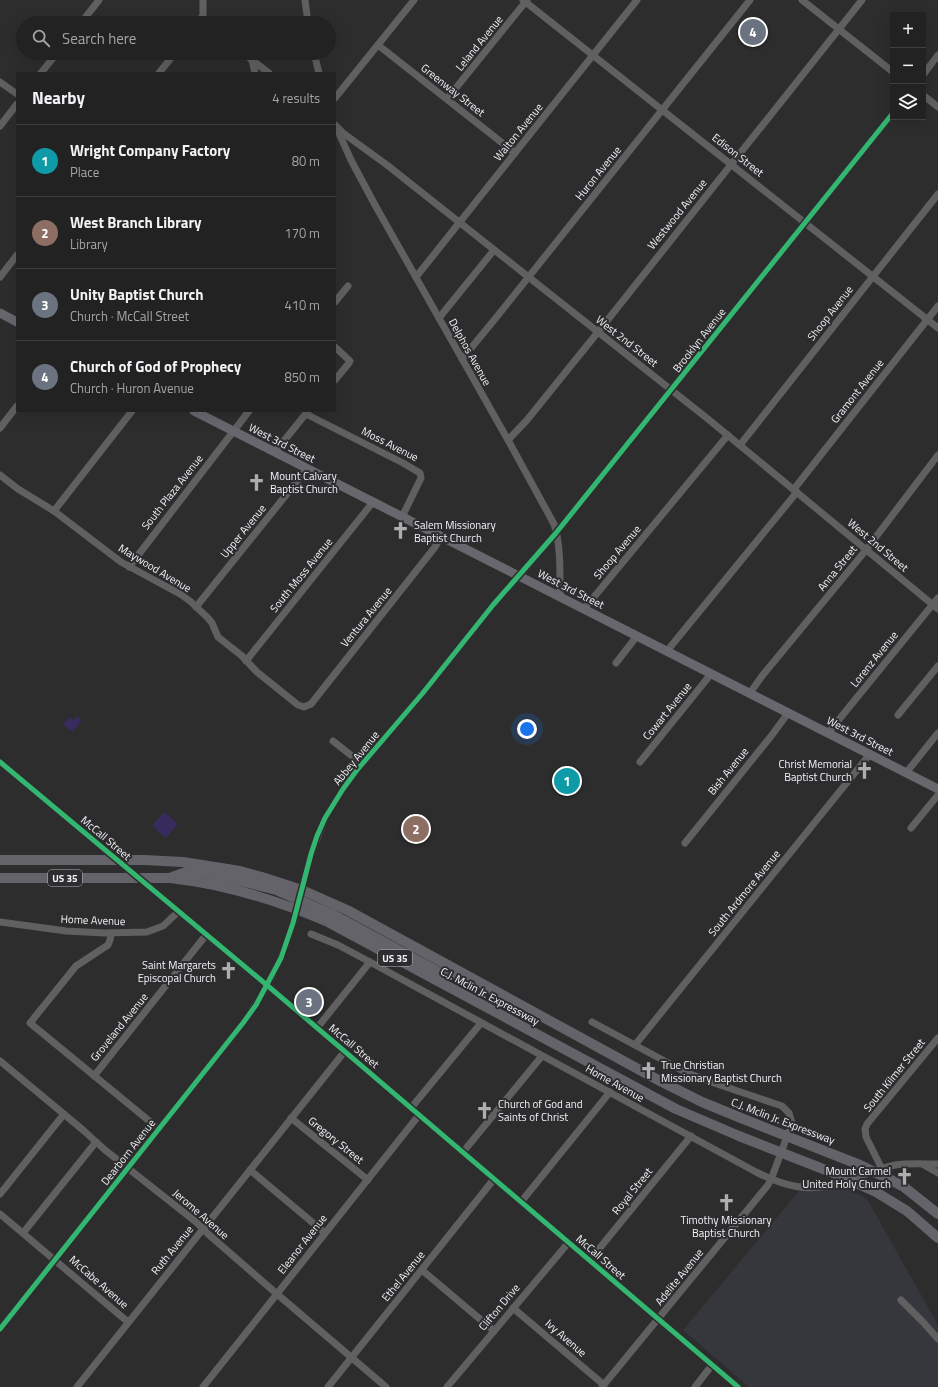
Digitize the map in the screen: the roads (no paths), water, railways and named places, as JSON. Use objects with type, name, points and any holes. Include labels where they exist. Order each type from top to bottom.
[{"type":"highway","name":"C.J. Mclin Jr. Expressway","points":[[0,860],[144,860],[184,862],[213,866],[262,877],[299,899],[339,918],[439,972],[466,976],[702,1102],[860,1165],[891,1180],[919,1198],[938,1214]]},
{"type":"highway","name":"US 35","points":[[0,878],[170,878],[186,872],[204,873],[276,890],[299,899]]},
{"type":"highway","name":"C.J. Mclin Jr. Expressway","points":[[299,899],[328,922],[676,1109],[758,1144],[859,1183],[876,1192],[907,1211],[938,1238]]},
{"type":"main road","points":[[0,313],[16,321]]},
{"type":"main road","name":"West 3rd Street","points":[[196,412],[938,789]]},
{"type":"street","points":[[86,16],[99,0]]},
{"type":"street","points":[[203,0],[203,16]]},
{"type":"street","points":[[305,0],[307,16]]},
{"type":"street","points":[[336,97],[414,0]]},
{"type":"street","name":"Walton Avenue","points":[[416,277],[637,0]]},
{"type":"street","name":"Huron Avenue","points":[[462,359],[750,0]]},
{"type":"street","points":[[802,0],[890,70]]},
{"type":"street","name":"Westwood Avenue","points":[[508,440],[598,332],[862,0]]},
{"type":"street","name":"Edison Street","points":[[526,1],[938,328]]},
{"type":"street","name":"Leland Avenue","points":[[447,99],[526,1]]},
{"type":"street","name":"Greenway Street","points":[[378,45],[515,153]]},
{"type":"street","points":[[926,70],[938,55]]},
{"type":"street","points":[[42,72],[51,60]]},
{"type":"street","points":[[160,72],[169,60]]},
{"type":"street","points":[[252,60],[255,72]]},
{"type":"street","points":[[252,60],[268,72]]},
{"type":"street","points":[[316,60],[319,72]]},
{"type":"street","points":[[0,82],[16,93]]},
{"type":"street","points":[[926,97],[938,107]]},
{"type":"street","points":[[0,126],[16,105]]},
{"type":"street","name":"Brooklyn Avenue","points":[[518,576],[556,534],[890,117]]},
{"type":"street","name":"West 2nd Street","points":[[336,126],[672,390],[935,607]]},
{"type":"street","name":"Delphos Avenue","points":[[336,127],[351,160],[554,524],[560,566],[560,597]]},
{"type":"street","name":"Shoop Avenue","points":[[740,445],[938,194]]},
{"type":"street","points":[[439,318],[494,250]]},
{"type":"street","points":[[0,277],[16,256]]},
{"type":"street","points":[[336,301],[348,286]]},
{"type":"street","name":"Gramont Avenue","points":[[667,651],[795,490],[938,306]]},
{"type":"street","points":[[336,348],[350,361],[336,379]]},
{"type":"street","points":[[0,428],[16,407]]},
{"type":"street","points":[[54,511],[131,412]]},
{"type":"street","name":"South Plaza Avenue","points":[[129,567],[248,412]]},
{"type":"street","points":[[275,452],[307,412]]},
{"type":"street","name":"Moss Avenue","points":[[307,412],[420,473],[421,478],[402,517]]},
{"type":"street","name":"Shoop Avenue","points":[[584,609],[728,435]]},
{"type":"street","name":"Anna Street","points":[[750,693],[762,676],[866,550],[938,454]]},
{"type":"street","name":"Upper Avenue","points":[[196,607],[307,469]]},
{"type":"street","name":"Maywood Avenue","points":[[0,475],[18,489],[54,511],[129,567],[180,594],[212,623],[218,637],[257,672],[292,700],[304,707]]},
{"type":"street","name":"South Moss Avenue","points":[[246,661],[373,502]]},
{"type":"street","name":"Ventura Avenue","points":[[304,707],[311,704],[435,547],[441,536]]},
{"type":"street","name":"Abbey Avenue","points":[[268,986],[287,945],[311,854],[325,818],[343,789],[362,764],[422,694],[518,576]]},
{"type":"street","name":"Lorenz Avenue","points":[[828,733],[935,607],[938,598]]},
{"type":"street","points":[[616,663],[638,636]]},
{"type":"street","points":[[898,715],[938,666]]},
{"type":"street","name":"Cowart Avenue","points":[[640,762],[711,674]]},
{"type":"street","name":"Bish Avenue","points":[[685,843],[788,713]]},
{"type":"street","points":[[906,773],[938,733]]},
{"type":"street","points":[[333,741],[362,764]]},
{"type":"street","name":"South Ardmore Avenue","points":[[635,1045],[870,754]]},
{"type":"street","name":"McCall Street","points":[[0,762],[268,986],[738,1387]]},
{"type":"street","points":[[911,828],[938,795]]},
{"type":"street","name":"Home Avenue","points":[[0,922],[66,931],[111,933],[147,932],[163,926],[178,912]]},
{"type":"street","points":[[111,933],[108,945],[76,966],[30,1023],[159,1129]]},
{"type":"street","name":"Home Avenue","points":[[311,934],[338,945],[370,962],[756,1172],[772,1179],[793,1186],[818,1188],[882,1169],[906,1164],[938,1164]]},
{"type":"street","name":"Groveland Avenue","points":[[94,1076],[206,935]]},
{"type":"street","points":[[316,1028],[370,962]]},
{"type":"street","name":"Dearborn Avenue","points":[[0,1329],[243,1023],[268,986]]},
{"type":"street","points":[[592,1022],[635,1045]]},
{"type":"street","points":[[411,1108],[481,1023]]},
{"type":"street","name":"South Kilmer Street","points":[[882,1169],[866,1137],[865,1129],[867,1124],[938,1038]]},
{"type":"street","name":"Adelite Avenue","points":[[603,1386],[772,1179],[790,1129],[791,1118],[787,1110],[776,1103],[697,1077],[635,1045]]},
{"type":"street","name":"Ruth Avenue","points":[[77,1387],[344,1051]]},
{"type":"street","points":[[463,1152],[542,1056]]},
{"type":"street","name":"Jerome Avenue","points":[[0,1061],[96,1142],[196,1222],[277,1294],[386,1387]]},
{"type":"street","points":[[521,1202],[610,1092]]},
{"type":"street","points":[[0,1194],[64,1114]]},
{"type":"street","name":"Eleanor Avenue","points":[[203,1387],[419,1115]]},
{"type":"street","name":"Gregory Street","points":[[291,1118],[368,1180]]},
{"type":"street","name":"Royal Street","points":[[590,1260],[691,1136]]},
{"type":"street","points":[[23,1233],[96,1142]]},
{"type":"street","name":"Home Avenue","points":[[922,1164],[938,1172]]},
{"type":"street","points":[[250,1170],[325,1233]]},
{"type":"street","name":"Ethel Avenue","points":[[328,1387],[494,1178]]},
{"type":"street","name":"McCabe Avenue","points":[[0,1214],[128,1322]]},
{"type":"street","name":"Clifton Drive","points":[[449,1384],[568,1242]]},
{"type":"street","points":[[422,1270],[494,1331]]},
{"type":"street","points":[[901,1300],[938,1339]]},
{"type":"street","name":"Ivy Avenue","points":[[513,1308],[603,1386]]},
{"type":"street","points":[[695,1387],[712,1365]]},
{"type":"street","points":[[449,1384],[458,1387]]},
{"type":"place","name":"Church of God of Prophecy","points":[[753,32]]},
{"type":"place","name":"Mount Calvary Baptist Church","points":[[257,482]]},
{"type":"place","name":"Salem Missionary Baptist Church","points":[[401,531]]},
{"type":"place","name":"Christ Memorial Baptist Church","points":[[865,770]]},
{"type":"place","name":"Wright Company Factory","points":[[567,781]]},
{"type":"place","name":"West Branch Library","points":[[416,829]]},
{"type":"place","name":"Saint Margarets Episcopal Church","points":[[229,971]]},
{"type":"place","name":"Unity Baptist Church","points":[[309,1002]]},
{"type":"place","name":"True Christian Missionary Baptist Church","points":[[648,1071]]},
{"type":"place","name":"Church of God and Saints of Christ","points":[[485,1110]]},
{"type":"place","name":"Mount Carmel United Holy Church","points":[[904,1177]]},
{"type":"place","name":"Timothy Missionary Baptist Church","points":[[726,1202]]}]
